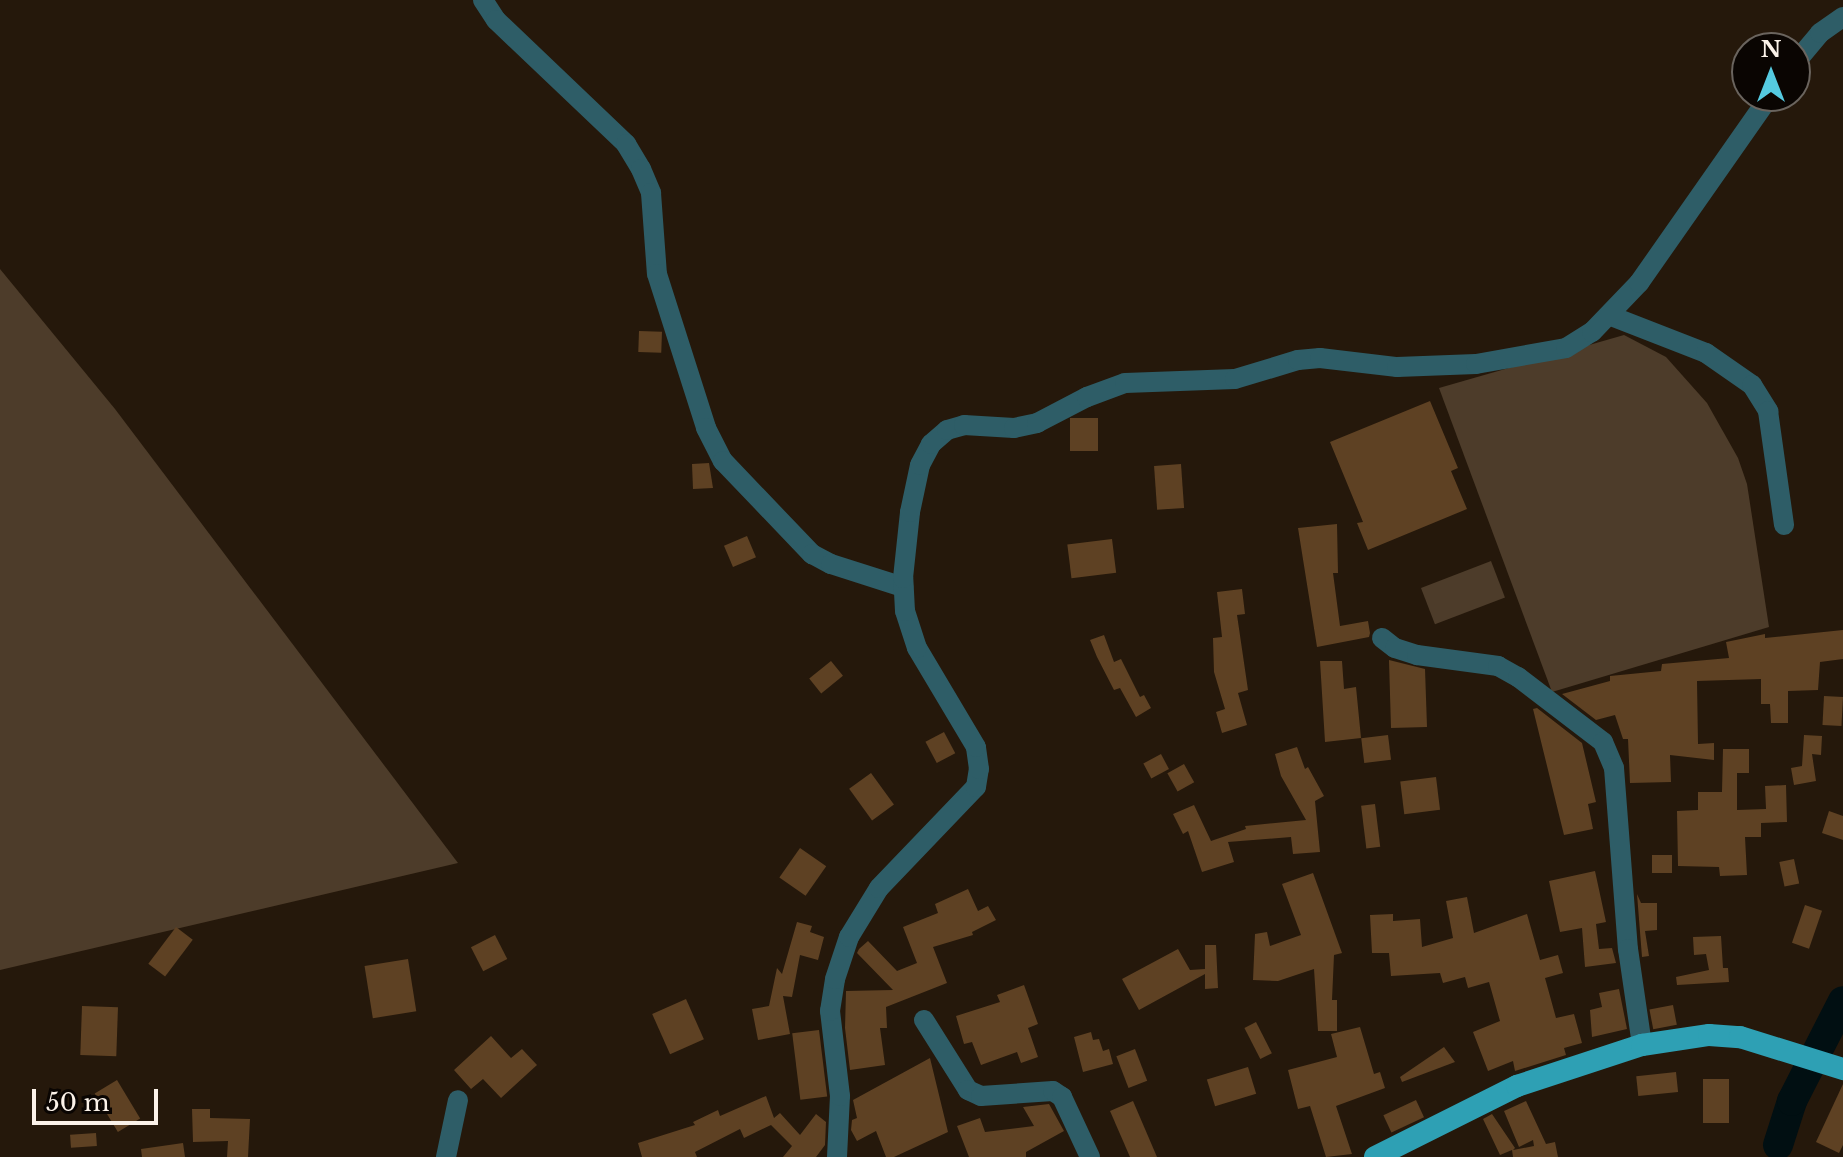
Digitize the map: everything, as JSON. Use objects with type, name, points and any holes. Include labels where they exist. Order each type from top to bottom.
[{"type":"main road","points":[[1375,1157],[1517,1086],[1642,1045],[1709,1035],[1762,1043],[1843,1069]]},
{"type":"street","points":[[483,0],[496,20],[626,144],[641,169],[651,193],[657,274],[706,428],[723,461],[812,554],[831,564],[903,587]]},
{"type":"street","points":[[1811,44],[1820,33],[1843,17]]},
{"type":"street","points":[[837,1157],[840,1096],[830,1011],[835,979],[849,937],[879,888],[976,787],[979,769],[976,747],[917,648],[905,611],[903,587],[910,512],[920,465],[931,444],[947,430],[964,425],[1014,428],[1037,423],[1087,397],[1125,383],[1235,379],[1298,360],[1320,358],[1397,367],[1476,364],[1566,348],[1611,316],[1639,283],[1759,112]]},
{"type":"street","points":[[1611,316],[1706,353],[1752,385],[1768,411],[1784,525]]},
{"type":"street","points":[[1382,638],[1395,648],[1417,655],[1498,666],[1518,677],[1603,742],[1614,768],[1628,949],[1642,1045]]},
{"type":"street","points":[[924,1020],[968,1090],[981,1096],[1053,1091],[1062,1097],[1090,1157]]},
{"type":"street","points":[[446,1157],[458,1100]]},
{"type":"shaded area","points":[[0,269],[115,409],[458,863],[0,970]]},
{"type":"shaded area","points":[[1624,335],[1666,357],[1707,403],[1738,458],[1747,484],[1769,627],[1552,692],[1439,388]]},
{"type":"shaded area","points":[[1491,561],[1505,597],[1435,624],[1421,588]]},
{"type":"building","points":[[639,331],[662,332],[661,353],[638,352]]},
{"type":"building","points":[[1430,401],[1458,468],[1451,471],[1467,509],[1368,550],[1357,523],[1363,522],[1330,442]]},
{"type":"building","points":[[1070,418],[1098,418],[1098,451],[1070,451]]},
{"type":"building","points":[[709,463],[713,488],[693,489],[692,464]]},
{"type":"building","points":[[1181,464],[1184,508],[1157,510],[1154,466]]},
{"type":"building","points":[[1337,524],[1338,573],[1333,573],[1340,626],[1368,621],[1370,633],[1369,637],[1317,647],[1298,528]]},
{"type":"building","points":[[747,536],[756,557],[733,567],[724,546]]},
{"type":"building","points":[[1112,539],[1116,573],[1071,578],[1067,544]]},
{"type":"building","points":[[1242,589],[1245,614],[1237,615],[1248,690],[1238,693],[1247,725],[1222,733],[1216,712],[1225,709],[1214,672],[1213,638],[1222,637],[1217,592]]},
{"type":"building","points":[[1843,630],[1843,659],[1820,662],[1818,690],[1788,691],[1788,723],[1771,723],[1770,704],[1761,704],[1761,679],[1697,681],[1698,744],[1714,743],[1714,760],[1670,755],[1671,782],[1630,783],[1628,739],[1623,739],[1615,715],[1596,720],[1562,694],[1610,681],[1610,676],[1661,671],[1662,664],[1729,658],[1726,642],[1765,634],[1765,638]]},
{"type":"building","points":[[1104,635],[1114,662],[1121,659],[1140,697],[1144,695],[1151,708],[1136,717],[1120,688],[1114,690],[1090,640]]},
{"type":"building","points":[[1389,660],[1425,669],[1427,727],[1391,728]]},
{"type":"building","points":[[831,661],[843,676],[821,693],[809,679]]},
{"type":"building","points":[[1320,661],[1342,661],[1344,689],[1356,687],[1361,738],[1325,742]]},
{"type":"building","points":[[1824,696],[1843,697],[1841,726],[1822,725]]},
{"type":"building","points":[[1537,708],[1582,743],[1596,802],[1588,804],[1593,829],[1564,835],[1533,709]]},
{"type":"building","points":[[944,732],[955,753],[937,763],[925,742]]},
{"type":"building","points":[[1388,735],[1391,760],[1364,763],[1361,738]]},
{"type":"building","points":[[1804,735],[1822,736],[1821,755],[1812,754],[1816,781],[1794,785],[1791,768],[1802,766]]},
{"type":"building","points":[[1297,747],[1305,769],[1308,767],[1324,796],[1315,801],[1320,852],[1293,854],[1291,837],[1228,842],[1234,862],[1202,872],[1188,831],[1183,834],[1173,814],[1194,805],[1211,841],[1246,829],[1245,826],[1306,820],[1281,776],[1275,754]]},
{"type":"building","points":[[1723,749],[1749,749],[1749,773],[1737,773],[1737,810],[1766,809],[1765,786],[1786,785],[1787,822],[1761,823],[1761,837],[1745,837],[1747,875],[1720,876],[1719,867],[1678,866],[1677,811],[1698,810],[1698,792],[1722,792]]},
{"type":"building","points":[[1161,754],[1169,769],[1151,778],[1143,763]]},
{"type":"building","points":[[1184,764],[1194,782],[1178,792],[1167,773]]},
{"type":"building","points":[[871,773],[894,805],[872,820],[849,789]]},
{"type":"building","points":[[1436,777],[1440,810],[1404,814],[1400,781]]},
{"type":"building","points":[[1375,804],[1380,847],[1366,848],[1361,806]]},
{"type":"building","points":[[1829,811],[1843,816],[1843,840],[1822,833]]},
{"type":"building","points":[[800,848],[826,866],[806,896],[779,877]]},
{"type":"building","points":[[1652,855],[1672,855],[1672,873],[1652,873]]},
{"type":"building","points":[[1794,859],[1799,883],[1785,887],[1779,862]]},
{"type":"building","points":[[1595,871],[1606,922],[1596,924],[1599,949],[1612,948],[1616,963],[1585,967],[1582,928],[1560,932],[1549,881]]},
{"type":"building","points":[[1313,873],[1342,953],[1334,955],[1332,1000],[1337,1000],[1337,1031],[1318,1031],[1314,969],[1278,981],[1253,980],[1255,934],[1267,932],[1270,946],[1301,935],[1282,884]]},
{"type":"building","points":[[968,889],[978,911],[988,906],[996,920],[972,932],[973,935],[933,947],[947,983],[886,1007],[887,1028],[880,1028],[885,1065],[850,1070],[845,1028],[846,991],[893,990],[857,953],[859,949],[868,941],[897,971],[917,963],[903,927],[938,913],[935,904]]},
{"type":"building","points":[[1637,894],[1641,903],[1657,903],[1657,930],[1645,931],[1649,956],[1642,957]]},
{"type":"building","points":[[1467,897],[1474,933],[1527,914],[1540,960],[1558,955],[1563,973],[1545,978],[1556,1018],[1574,1014],[1582,1043],[1564,1048],[1566,1055],[1515,1071],[1513,1061],[1488,1071],[1473,1032],[1500,1021],[1489,982],[1468,988],[1465,977],[1443,983],[1440,973],[1391,976],[1389,953],[1372,953],[1370,915],[1393,914],[1393,921],[1420,919],[1422,947],[1453,938],[1446,901]]},
{"type":"building","points":[[1805,905],[1822,911],[1809,949],[1792,943]]},
{"type":"building","points":[[797,922],[812,926],[810,932],[824,937],[818,960],[800,955],[792,997],[783,996],[790,1034],[758,1040],[752,1009],[769,1006],[777,968],[782,974]]},
{"type":"building","points":[[176,927],[193,940],[165,976],[148,964]]},
{"type":"building","points":[[495,935],[507,959],[483,971],[471,947]]},
{"type":"building","points":[[1721,936],[1723,968],[1728,968],[1729,982],[1677,985],[1676,977],[1709,970],[1706,954],[1694,955],[1693,937]]},
{"type":"building","points":[[1205,945],[1216,945],[1218,988],[1205,989],[1205,974],[1139,1010],[1122,979],[1178,949],[1190,970],[1205,969]]},
{"type":"building","points":[[408,959],[416,1011],[373,1018],[365,966]]},
{"type":"building","points":[[1024,985],[1038,1024],[1028,1028],[1038,1057],[1021,1063],[1017,1052],[981,1065],[972,1042],[964,1044],[956,1016],[1000,1002],[997,995]]},
{"type":"building","points":[[1619,989],[1627,1029],[1592,1037],[1590,1010],[1602,1007],[1599,993]]},
{"type":"building","points":[[686,999],[704,1039],[670,1054],[652,1014]]},
{"type":"building","points":[[1673,1005],[1677,1025],[1653,1029],[1649,1010]]},
{"type":"building","points":[[82,1006],[118,1007],[116,1056],[80,1055]]},
{"type":"building","points":[[1256,1022],[1272,1053],[1260,1059],[1244,1028]]},
{"type":"building","points":[[1360,1027],[1374,1074],[1380,1072],[1385,1088],[1336,1106],[1352,1154],[1326,1157],[1310,1106],[1298,1109],[1288,1070],[1337,1057],[1331,1034]]},
{"type":"building","points":[[819,1030],[827,1097],[800,1100],[792,1033]]},
{"type":"building","points":[[1091,1032],[1093,1040],[1099,1039],[1103,1051],[1109,1049],[1113,1064],[1083,1072],[1074,1037]]},
{"type":"building","points":[[491,1036],[511,1058],[522,1049],[537,1065],[501,1098],[483,1079],[471,1089],[454,1070]]},
{"type":"building","points":[[1444,1047],[1455,1062],[1402,1082],[1400,1077]]},
{"type":"building","points":[[1135,1049],[1147,1081],[1129,1088],[1116,1056]]},
{"type":"building","points":[[930,1058],[948,1132],[894,1157],[886,1157],[876,1131],[857,1141],[851,1130],[852,1120],[857,1118],[853,1100]]},
{"type":"building","points":[[1248,1067],[1256,1094],[1215,1106],[1207,1080]]},
{"type":"building","points":[[1676,1072],[1678,1092],[1638,1096],[1636,1076]]},
{"type":"building","points":[[1703,1079],[1729,1079],[1729,1123],[1703,1123]]},
{"type":"building","points":[[117,1080],[140,1119],[118,1132],[95,1093]]},
{"type":"building","points":[[1843,1084],[1843,1145],[1839,1153],[1816,1142]]},
{"type":"building","points":[[766,1096],[774,1118],[780,1113],[800,1135],[816,1114],[826,1122],[825,1145],[816,1157],[783,1157],[792,1146],[771,1125],[744,1138],[740,1129],[695,1152],[697,1157],[642,1157],[638,1143],[695,1125],[693,1122],[718,1110],[720,1116]]},
{"type":"building","points":[[1416,1100],[1424,1117],[1391,1132],[1383,1115]]},
{"type":"building","points":[[1133,1101],[1157,1157],[1130,1157],[1110,1111]]},
{"type":"building","points":[[1526,1101],[1546,1144],[1555,1142],[1558,1157],[1513,1157],[1512,1150],[1500,1155],[1483,1119],[1492,1114],[1515,1148],[1513,1150],[1534,1146],[1533,1140],[1519,1147],[1504,1111]]},
{"type":"building","points":[[1049,1104],[1064,1131],[1026,1152],[1026,1157],[969,1157],[957,1126],[980,1118],[985,1132],[1034,1126],[1023,1107]]},
{"type":"building","points":[[192,1109],[210,1109],[210,1118],[250,1119],[248,1157],[227,1157],[228,1141],[193,1142]]},
{"type":"building","points":[[96,1133],[97,1146],[71,1148],[70,1135]]},
{"type":"building","points":[[183,1143],[185,1157],[142,1157],[141,1149]]},
{"type":"waterway","points":[[1778,1145],[1792,1101],[1843,1001]]}]
